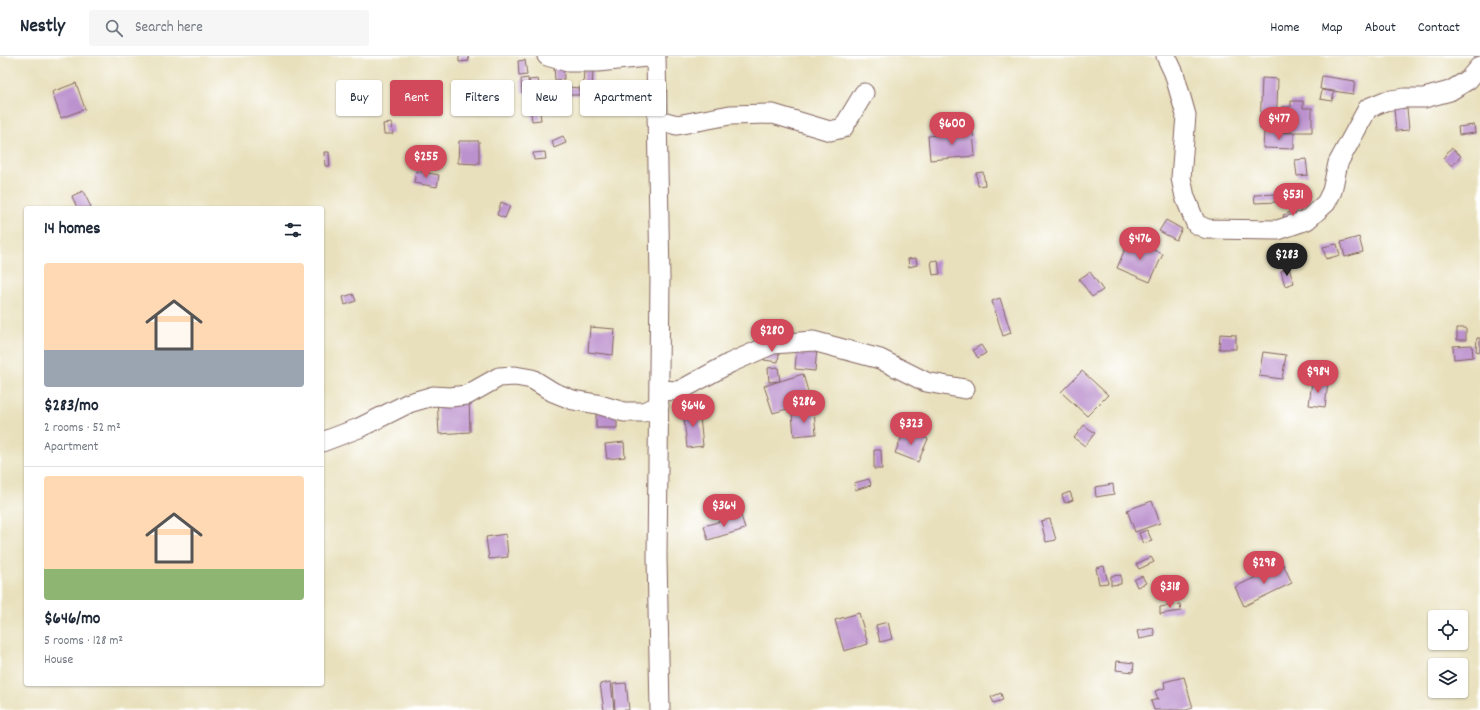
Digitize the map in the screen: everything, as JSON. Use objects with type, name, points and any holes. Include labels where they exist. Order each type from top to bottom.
[{"type":"street","points":[[547,56],[568,62],[590,62],[656,56],[660,278],[657,557],[660,710]]},
{"type":"street","points":[[1166,56],[1174,73],[1186,115],[1181,178],[1196,224],[1207,229],[1278,230],[1308,220],[1326,203],[1332,191],[1338,163],[1368,108],[1385,101],[1404,98],[1424,98],[1450,91],[1468,80],[1480,66]]},
{"type":"street","points":[[658,120],[677,125],[730,115],[773,114],[830,132],[843,128],[864,93]]},
{"type":"street","points":[[324,441],[360,428],[409,403],[433,396],[450,397],[467,394],[499,377],[515,376],[532,379],[553,392],[573,400],[597,404],[624,412],[643,412],[659,398],[679,392],[730,363],[772,344],[813,340],[880,359],[926,382],[966,389]]},
{"type":"building","points":[[459,56],[468,56],[469,61],[459,62]]},
{"type":"building","points":[[525,60],[527,75],[519,76],[518,61]]},
{"type":"building","points":[[563,66],[564,79],[555,80],[554,67]]},
{"type":"building","points":[[584,69],[593,70],[592,80],[583,80]]},
{"type":"building","points":[[1322,76],[1355,81],[1353,94],[1320,89]]},
{"type":"building","points":[[528,78],[528,80],[522,80],[522,93],[521,79]]},
{"type":"building","points":[[1262,78],[1278,79],[1276,129],[1260,129]]},
{"type":"building","points":[[76,83],[85,109],[61,118],[52,92]]},
{"type":"building","points":[[572,87],[580,88],[579,95],[572,95]]},
{"type":"building","points":[[1322,90],[1334,92],[1332,101],[1320,99]]},
{"type":"building","points":[[1291,101],[1303,101],[1303,108],[1312,108],[1312,132],[1281,132],[1281,107],[1291,107]]},
{"type":"building","points":[[1407,108],[1409,130],[1396,131],[1394,109]]},
{"type":"building","points":[[531,116],[540,116],[541,120],[532,121]]},
{"type":"building","points":[[392,123],[393,134],[384,134],[383,124]]},
{"type":"building","points":[[1474,125],[1475,133],[1459,135],[1458,127]]},
{"type":"building","points":[[973,132],[975,156],[930,160],[928,136]]},
{"type":"building","points":[[1264,132],[1294,133],[1294,149],[1263,148]]},
{"type":"building","points":[[563,136],[566,143],[554,148],[552,141]]},
{"type":"building","points":[[459,141],[479,141],[479,164],[458,163]]},
{"type":"building","points":[[1451,148],[1461,156],[1452,166],[1443,158]]},
{"type":"building","points":[[324,152],[329,152],[330,166],[325,166]]},
{"type":"building","points":[[545,152],[546,159],[534,160],[533,153]]},
{"type":"building","points":[[1306,159],[1308,175],[1297,176],[1295,160]]},
{"type":"building","points":[[416,171],[439,175],[437,187],[414,183]]},
{"type":"building","points":[[983,172],[985,185],[978,186],[976,173]]},
{"type":"building","points":[[83,191],[90,206],[76,206],[72,196]]},
{"type":"building","points":[[1277,194],[1278,202],[1255,203],[1254,195]]},
{"type":"building","points":[[501,202],[510,206],[505,218],[497,215]]},
{"type":"building","points":[[1300,209],[1304,218],[1286,225],[1283,215]]},
{"type":"building","points":[[1166,220],[1182,229],[1176,240],[1159,231]]},
{"type":"building","points":[[1359,237],[1363,252],[1345,257],[1341,242]]},
{"type":"building","points":[[1129,239],[1163,254],[1150,282],[1117,268]]},
{"type":"building","points":[[1337,244],[1340,255],[1326,259],[1323,247]]},
{"type":"building","points":[[916,258],[917,265],[909,267],[908,259]]},
{"type":"building","points":[[938,260],[940,274],[933,275],[931,261]]},
{"type":"building","points":[[1289,268],[1294,283],[1285,286],[1281,271]]},
{"type":"building","points":[[1090,272],[1103,290],[1092,297],[1079,279]]},
{"type":"building","points":[[353,294],[356,301],[345,305],[343,297]]},
{"type":"building","points":[[1000,298],[1011,333],[1003,336],[992,301]]},
{"type":"building","points":[[590,327],[615,329],[613,355],[588,352]]},
{"type":"building","points":[[1457,328],[1466,328],[1466,340],[1457,340]]},
{"type":"building","points":[[1220,334],[1236,335],[1236,349],[1219,349]]},
{"type":"building","points":[[1477,338],[1480,338],[1480,352],[1476,351]]},
{"type":"building","points":[[765,345],[780,346],[778,362],[764,360]]},
{"type":"building","points":[[981,345],[986,353],[978,358],[973,350]]},
{"type":"building","points":[[1472,345],[1473,357],[1454,359],[1453,346]]},
{"type":"building","points":[[797,346],[817,347],[815,371],[795,369]]},
{"type":"building","points":[[1263,352],[1286,355],[1282,379],[1259,376]]},
{"type":"building","points":[[778,367],[780,381],[769,382],[768,368]]},
{"type":"building","points":[[1082,371],[1108,395],[1087,416],[1061,392]]},
{"type":"building","points":[[803,374],[811,402],[773,413],[764,386]]},
{"type":"building","points":[[1312,381],[1328,383],[1325,407],[1309,405]]},
{"type":"building","points":[[469,396],[470,432],[439,434],[437,398]]},
{"type":"building","points":[[699,408],[703,446],[687,448],[683,409]]},
{"type":"building","points":[[596,412],[617,412],[617,428],[596,428]]},
{"type":"building","points":[[814,412],[816,434],[794,436],[792,414]]},
{"type":"building","points":[[1084,425],[1095,433],[1085,446],[1074,438]]},
{"type":"building","points":[[905,429],[928,439],[918,462],[895,453]]},
{"type":"building","points":[[624,442],[625,457],[607,459],[605,444]]},
{"type":"building","points":[[874,450],[881,450],[882,469],[874,469]]},
{"type":"building","points":[[869,479],[871,485],[855,490],[854,483]]},
{"type":"building","points":[[1113,484],[1114,494],[1096,497],[1095,487]]},
{"type":"building","points":[[1070,492],[1073,500],[1065,503],[1062,495]]},
{"type":"building","points":[[1152,501],[1160,523],[1135,532],[1127,510]]},
{"type":"building","points":[[741,515],[745,529],[708,540],[704,526]]},
{"type":"building","points":[[1050,519],[1056,540],[1046,542],[1041,521]]},
{"type":"building","points":[[1147,530],[1152,541],[1143,544],[1139,533]]},
{"type":"building","points":[[506,534],[508,557],[489,559],[486,537]]},
{"type":"building","points":[[1151,557],[1154,562],[1139,569],[1136,564]]},
{"type":"building","points":[[1283,564],[1292,583],[1244,606],[1235,587]]},
{"type":"building","points":[[1104,566],[1108,583],[1099,584],[1096,568]]},
{"type":"building","points":[[1121,575],[1121,584],[1111,585],[1111,576]]},
{"type":"building","points":[[1142,576],[1146,583],[1137,587],[1134,580]]},
{"type":"building","points":[[1180,604],[1181,611],[1160,614],[1160,607]]},
{"type":"building","points":[[859,613],[868,644],[844,651],[835,620]]},
{"type":"building","points":[[888,622],[892,639],[880,642],[876,625]]},
{"type":"building","points":[[1153,628],[1155,636],[1139,639],[1137,631]]},
{"type":"building","points":[[1117,661],[1134,663],[1133,672],[1116,670]]},
{"type":"building","points":[[1184,677],[1193,708],[1186,710],[1154,710],[1151,701],[1158,699],[1155,691],[1165,688],[1164,682]]},
{"type":"building","points":[[611,682],[614,710],[604,710],[600,684]]},
{"type":"building","points":[[626,683],[629,710],[615,710],[613,684]]},
{"type":"building","points":[[1001,693],[1003,700],[994,703],[991,697]]}]
